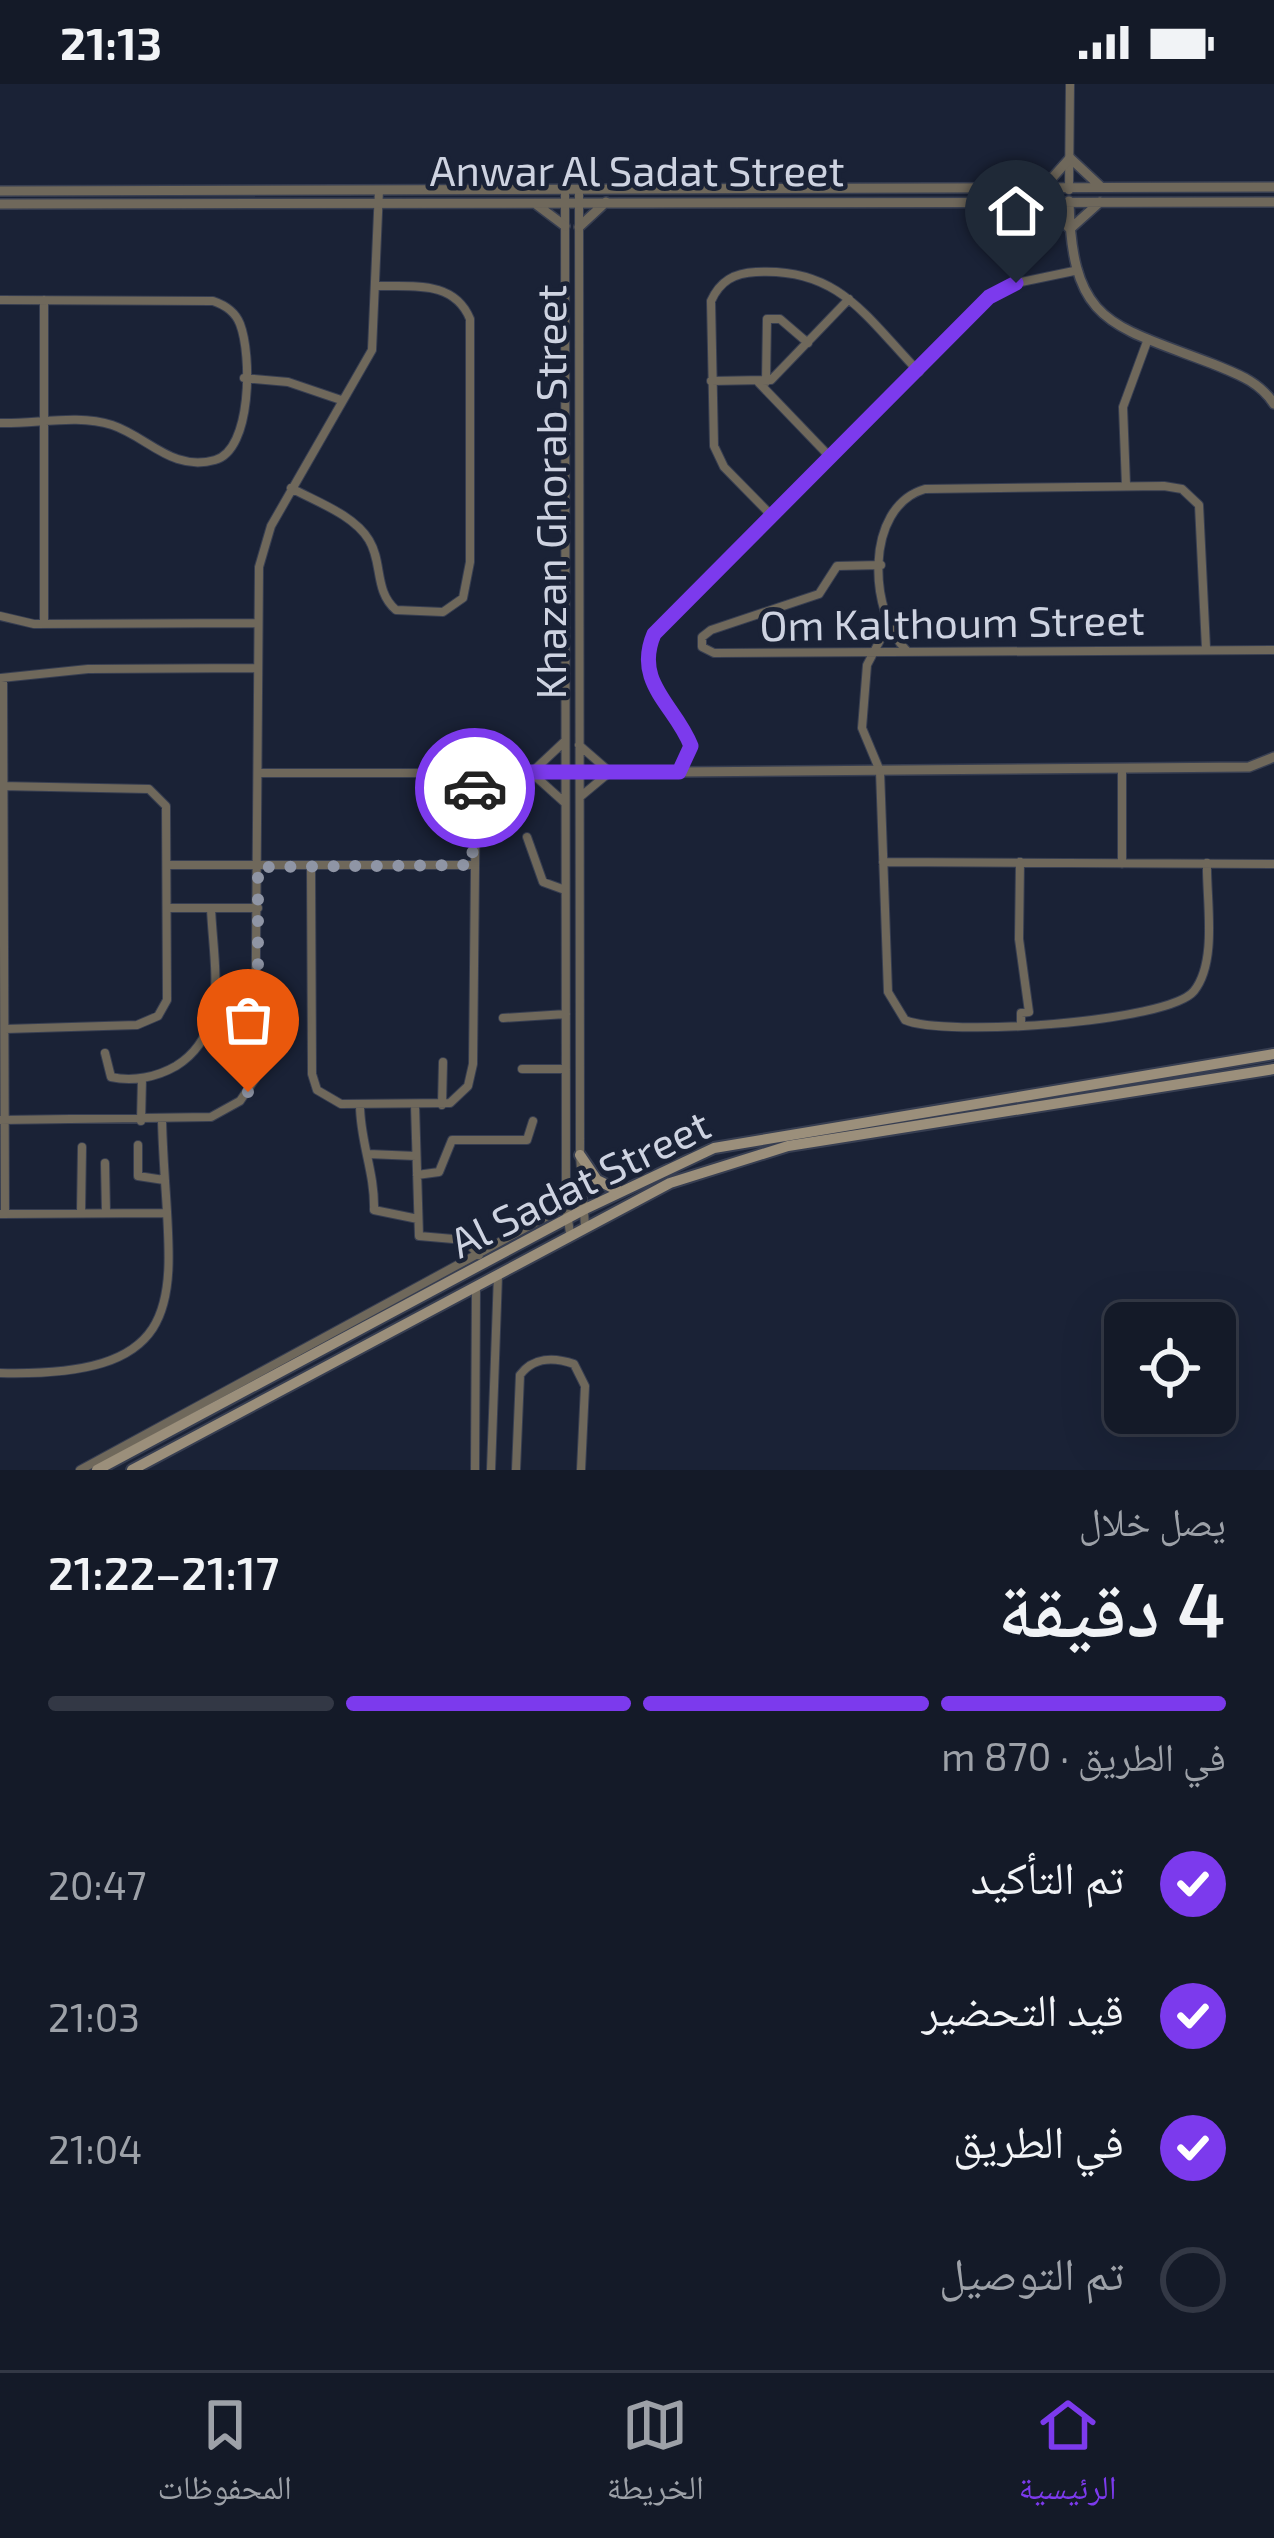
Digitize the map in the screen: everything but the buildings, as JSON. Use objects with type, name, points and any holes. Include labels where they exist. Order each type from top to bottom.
[{"type":"main road","name":"Al Sadat Street","points":[[97,1470],[567,1212],[583,1210],[693,1155],[748,1138],[1274,1054]]},
{"type":"main road","name":"Al Sadat Street","points":[[132,1470],[570,1233],[682,1178],[766,1150],[1274,1069]]},
{"type":"main road","points":[[580,1155],[597,1180],[619,1191]]},
{"type":"street","points":[[1070,84],[1074,271],[1099,313],[1148,339],[1243,376],[1274,404]]},
{"type":"street","points":[[1070,158],[1103,188]]},
{"type":"street","points":[[1070,158],[1040,194],[1070,229]]},
{"type":"street","name":"Anwar Al Sadat Street","points":[[0,191],[607,202],[1040,194],[1069,188],[1274,187]]},
{"type":"street","name":"Anwar Al Sadat Street","points":[[0,204],[565,189],[1040,194],[1069,201],[1274,202]]},
{"type":"street","name":"Khazan Ghorab Street","points":[[565,189],[564,773],[570,1233]]},
{"type":"street","name":"Khazan Ghorab Street","points":[[579,189],[580,1155],[585,1226]]},
{"type":"street","points":[[3,1120],[162,1121],[221,1114],[240,1101],[255,1078],[257,623],[263,546],[375,340],[379,196]]},
{"type":"street","points":[[1070,229],[1103,201]]},
{"type":"street","points":[[532,202],[565,226]]},
{"type":"street","points":[[579,226],[607,202]]},
{"type":"street","points":[[773,517],[718,458],[711,301],[728,279],[794,270],[824,280],[920,371]]},
{"type":"street","points":[[679,772],[691,746],[650,681],[650,642],[1001,289],[1074,271]]},
{"type":"street","points":[[291,488],[361,530],[375,552],[383,595],[396,610],[443,612],[463,598],[470,562],[470,319],[461,301],[447,291],[377,286]]},
{"type":"street","points":[[711,381],[763,382],[849,299]]},
{"type":"street","points":[[0,300],[222,304],[240,324],[244,379],[240,439],[228,454],[210,462],[164,456],[124,430],[95,421],[0,423]]},
{"type":"street","points":[[44,300],[44,623]]},
{"type":"street","points":[[808,343],[780,319],[767,319],[763,382],[831,458]]},
{"type":"street","points":[[1126,484],[1123,407],[1148,339]]},
{"type":"street","points":[[244,379],[288,382],[341,400]]},
{"type":"street","points":[[565,456],[579,455]]},
{"type":"street","points":[[908,652],[887,627],[881,565],[891,513],[916,491],[1126,484],[1182,489],[1199,505],[1206,648]]},
{"type":"street","name":"Om Kalthoum Street","points":[[881,565],[837,566],[819,594],[711,630],[700,643],[713,653],[1274,650]]},
{"type":"street","points":[[0,616],[44,623],[257,623]]},
{"type":"street","points":[[887,627],[867,665],[862,728],[880,771],[888,992],[898,1015],[928,1027],[1021,1024],[1176,1005],[1190,995],[1205,962],[1207,863]]},
{"type":"street","points":[[164,1213],[2,1214],[2,678],[88,669],[258,668]]},
{"type":"street","points":[[528,774],[565,741]]},
{"type":"street","points":[[579,745],[610,772]]},
{"type":"street","points":[[258,773],[1249,767],[1274,757]]},
{"type":"street","points":[[1122,864],[1123,768]]},
{"type":"street","points":[[311,867],[314,1083],[333,1102],[360,1105],[442,1105],[463,1094],[472,1075],[476,772]]},
{"type":"street","points":[[579,799],[610,772]]},
{"type":"street","points":[[528,774],[547,782],[566,806]]},
{"type":"street","points":[[2,785],[149,789],[166,806],[169,865],[167,1000],[158,1016],[137,1025],[5,1029]]},
{"type":"street","points":[[527,837],[543,882],[566,890]]},
{"type":"street","points":[[883,862],[1274,863]]},
{"type":"street","points":[[1020,862],[1019,939],[1029,1012],[1021,1013],[1021,1024]]},
{"type":"street","points":[[169,865],[472,865]]},
{"type":"street","points":[[169,908],[258,908]]},
{"type":"street","points":[[105,1052],[111,1077],[142,1078],[191,1055],[210,1029],[214,1003],[211,908]]},
{"type":"street","points":[[503,1018],[566,1014]]},
{"type":"street","points":[[442,1105],[443,1062]]},
{"type":"street","points":[[522,1069],[566,1069]]},
{"type":"street","points":[[141,1121],[142,1078]]},
{"type":"street","points":[[360,1105],[360,1138],[368,1154],[376,1214],[418,1219]]},
{"type":"street","points":[[415,1105],[421,1238],[467,1241],[478,1255]]},
{"type":"street","points":[[0,1372],[75,1373],[144,1342],[166,1306],[162,1121]]},
{"type":"street","points":[[417,1175],[439,1172],[452,1140],[527,1140],[533,1121]]},
{"type":"street","points":[[138,1145],[138,1177],[164,1180]]},
{"type":"street","points":[[81,1213],[82,1147]]},
{"type":"street","points":[[368,1154],[416,1156]]},
{"type":"street","points":[[105,1163],[106,1213]]},
{"type":"street","points":[[80,1470],[478,1255],[567,1212]]},
{"type":"street","points":[[491,1470],[498,1275]]},
{"type":"street","points":[[475,1470],[476,1286]]},
{"type":"street","points":[[516,1470],[520,1375],[531,1364],[556,1359],[574,1364],[585,1379],[581,1470]]},
{"type":"way so far","points":[[248,1092],[258,1065],[258,867],[472,865],[475,788]]},
{"type":"route","points":[[475,788],[476,772],[679,772],[691,746],[650,681],[648,649],[654,634],[989,297],[1016,283]]}]
